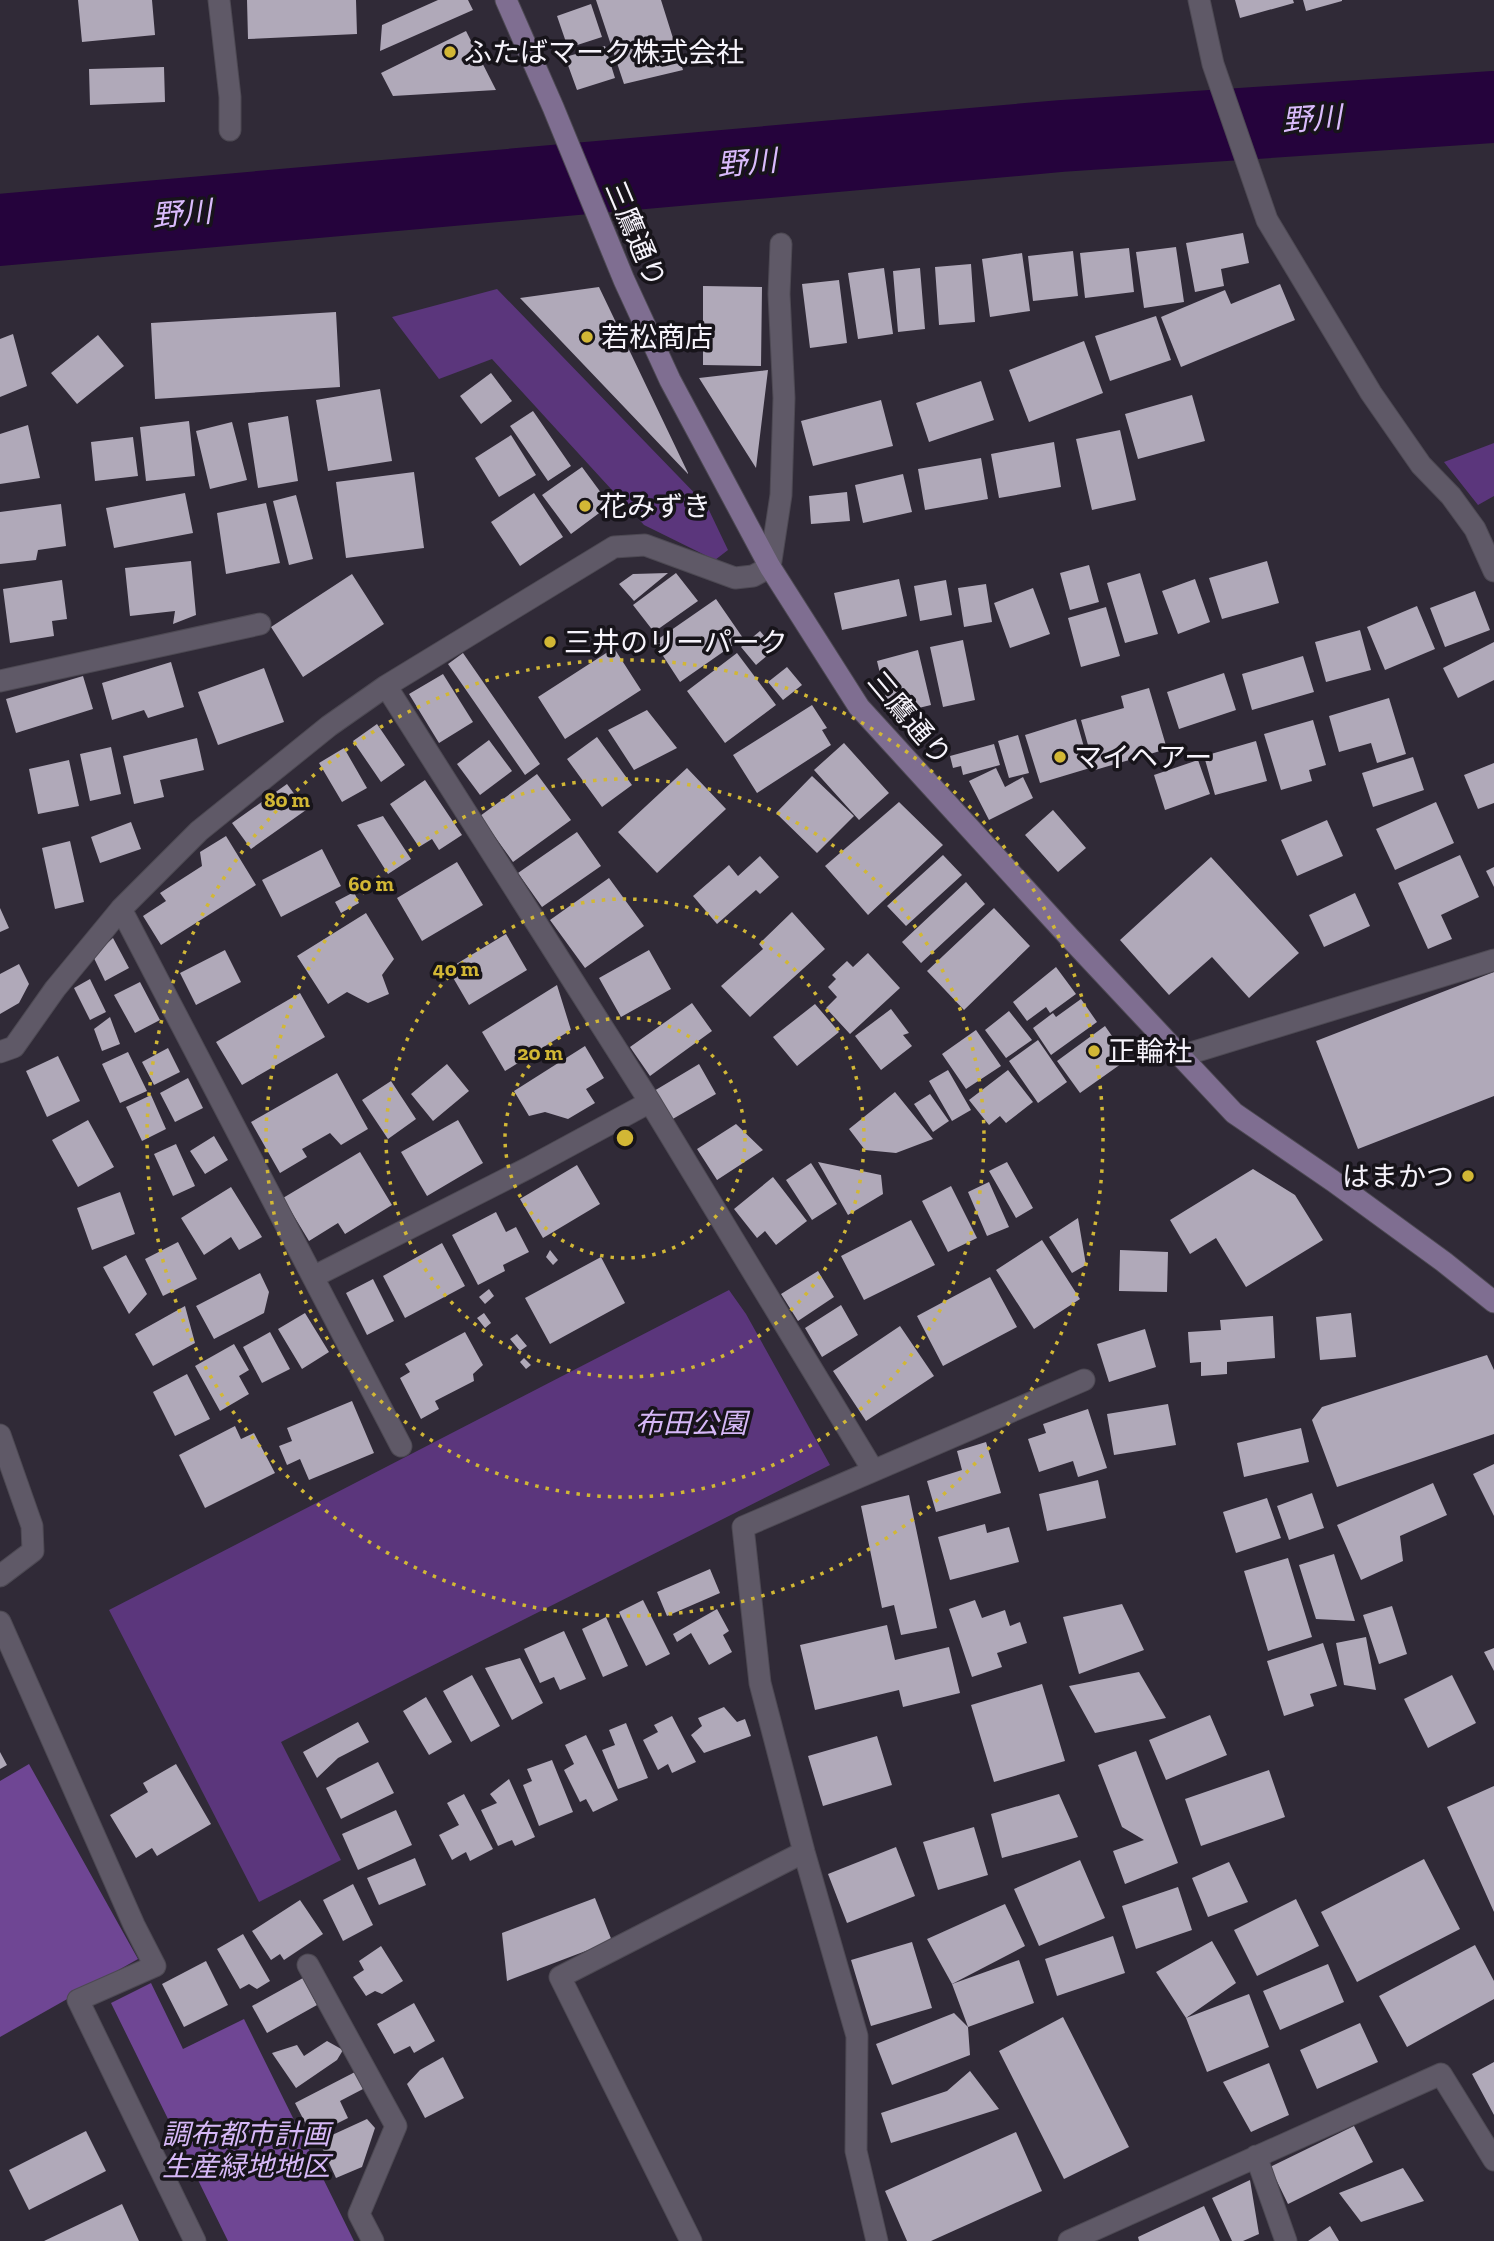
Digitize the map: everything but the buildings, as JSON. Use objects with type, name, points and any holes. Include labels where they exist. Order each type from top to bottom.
[{"type":"main road","name":"三鷹通り","points":[[506,0],[670,380],[769,567],[859,706],[1234,1113],[1422,1246],[1494,1302]]},
{"type":"street","points":[[219,0],[230,97],[230,130]]},
{"type":"street","points":[[1199,0],[1213,64],[1267,220],[1371,393],[1421,465],[1451,496],[1475,528],[1494,572]]},
{"type":"street","points":[[0,1052],[14,1047],[55,989],[121,909],[198,831],[329,726],[386,686],[614,547],[645,545],[735,578],[753,576],[769,567],[781,495],[784,398],[779,294],[781,244]]},
{"type":"street","points":[[0,681],[260,624]]},
{"type":"street","points":[[386,686],[650,1102],[873,1470]]},
{"type":"street","points":[[121,909],[401,1446]]},
{"type":"street","points":[[1181,1056],[1494,960]]},
{"type":"street","points":[[313,1277],[528,1168],[650,1102]]},
{"type":"street","points":[[877,2241],[856,2151],[857,2036],[804,1852],[760,1683],[743,1527],[1084,1380]]},
{"type":"street","points":[[0,1435],[32,1526],[33,1552],[0,1576]]},
{"type":"street","points":[[0,1622],[134,1925],[155,1966],[78,2000],[195,2241]]},
{"type":"street","points":[[691,2241],[560,1977],[804,1852]]},
{"type":"street","points":[[308,1965],[396,2126],[359,2214],[373,2241]]},
{"type":"street","points":[[1069,2241],[1441,2074],[1494,2160]]},
{"type":"street","points":[[1255,2156],[1286,2241]]},
{"type":"green space","points":[[497,289],[707,506],[728,550],[715,560],[644,525],[492,359],[439,379],[392,317]]},
{"type":"green space","points":[[1494,443],[1494,496],[1478,505],[1444,462]]},
{"type":"green space","name":"布田公園","points":[[729,1290],[746,1314],[830,1465],[281,1742],[341,1860],[259,1902],[109,1610]]},
{"type":"green space","points":[[29,1764],[138,1959],[0,2037],[0,1781]]},
{"type":"green space","name":"調布都市計画 生産緑地地区","points":[[151,1983],[183,2049],[244,2019],[354,2241],[228,2241],[111,2003]]},
{"type":"waterway","name":"野川","points":[[0,230],[1061,136],[1494,107]]},
{"type":"place","name":"ふたばマーク株式会社","points":[[450,52]]},
{"type":"place","name":"若松商店","points":[[587,337]]},
{"type":"place","name":"花みずき","points":[[585,506]]},
{"type":"place","name":"三井のリーパーク","points":[[550,642]]},
{"type":"place","name":"マイヘアー","points":[[1060,757]]},
{"type":"place","name":"正輪社","points":[[1094,1051]]},
{"type":"place","name":"はまかつ","points":[[1468,1176]]}]
